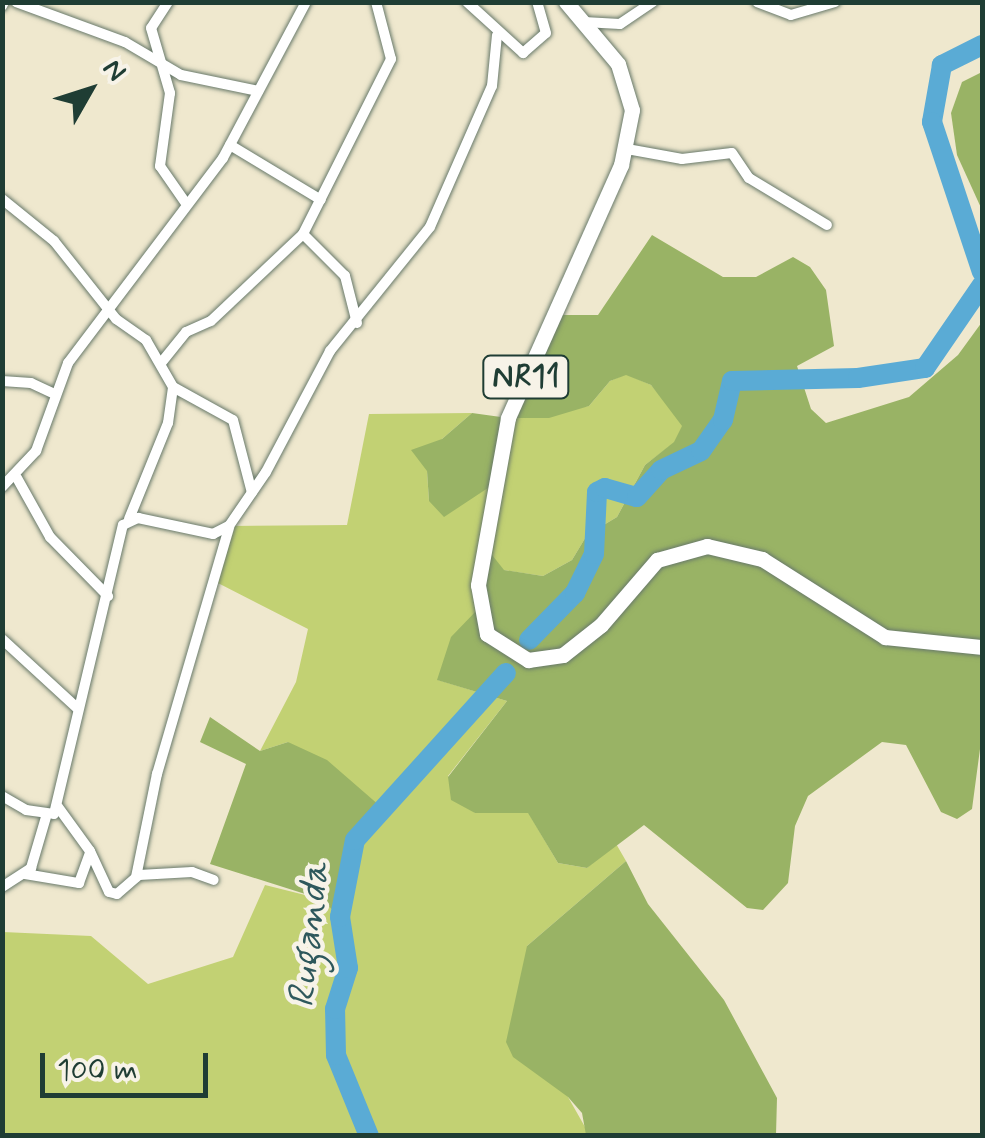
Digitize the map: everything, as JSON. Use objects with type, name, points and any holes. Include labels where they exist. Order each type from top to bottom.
[{"type":"highway","name":"NR11","points":[[566,2],[630,91],[627,149],[508,418],[478,585],[487,634],[528,660],[563,654],[601,625],[656,560],[707,546],[762,559],[885,637],[982,648]]},
{"type":"street","points":[[16,2],[158,60],[181,75],[258,91]]},
{"type":"street","points":[[168,2],[151,28],[170,102],[160,166],[185,202]]},
{"type":"street","points":[[2,487],[17,478],[43,437],[55,394],[106,308],[230,146],[306,2]]},
{"type":"street","points":[[161,363],[186,332],[211,321],[303,234],[391,59],[376,2]]},
{"type":"street","points":[[467,2],[515,51],[530,53],[546,33],[538,2]]},
{"type":"street","points":[[584,22],[620,24],[653,2]]},
{"type":"street","points":[[758,2],[791,15],[835,2]]},
{"type":"street","points":[[58,807],[90,851],[109,892],[117,894],[136,877],[157,774],[229,526],[252,494],[308,386],[430,226],[492,86],[497,35]]},
{"type":"street","points":[[230,146],[321,200]]},
{"type":"street","points":[[627,149],[682,159],[732,153],[748,178],[827,225]]},
{"type":"street","points":[[2,199],[54,241],[106,308],[146,340],[173,387],[168,423],[129,519],[77,708],[58,807],[46,817],[24,874]]},
{"type":"street","points":[[303,234],[345,276],[357,323]]},
{"type":"street","points":[[2,381],[31,383],[55,394]]},
{"type":"street","points":[[173,387],[234,420],[252,494]]},
{"type":"street","points":[[17,478],[58,548],[108,596]]},
{"type":"street","points":[[129,519],[213,534],[229,526]]},
{"type":"street","points":[[2,639],[77,708]]},
{"type":"street","points":[[2,796],[46,817]]},
{"type":"street","points":[[2,886],[24,874],[80,882],[90,851]]},
{"type":"street","points":[[136,877],[192,872],[214,880]]},
{"type":"green space","points":[[982,72],[982,210],[957,155],[951,113],[962,82]]},
{"type":"green space","points":[[652,235],[723,277],[756,277],[793,257],[810,267],[826,290],[834,346],[797,366],[811,409],[826,423],[909,397],[958,355],[982,322],[982,734],[972,809],[957,819],[941,812],[906,745],[882,742],[808,796],[795,826],[788,883],[763,910],[747,908],[644,825],[587,868],[558,863],[528,813],[475,813],[451,800],[448,777],[507,701],[437,680],[451,637],[478,609],[485,546],[504,570],[543,576],[572,560],[587,535],[617,517],[645,465],[674,442],[682,426],[651,385],[626,375],[610,381],[589,406],[549,418],[509,418],[497,482],[444,517],[429,501],[427,471],[411,450],[442,439],[472,413],[508,418],[553,315],[598,315]]},
{"type":"green space","points":[[626,374],[651,385],[673,411],[683,426],[675,442],[645,465],[617,517],[587,535],[572,560],[543,576],[503,570],[486,548],[478,609],[438,680],[507,701],[448,776],[475,813],[528,812],[558,863],[587,868],[615,842],[626,861],[527,946],[568,1097],[589,1134],[3,1136],[3,932],[91,936],[148,984],[233,957],[265,885],[321,899],[340,916],[355,840],[288,742],[260,751],[296,682],[308,629],[214,581],[229,526],[347,525],[369,414],[472,413],[442,439],[427,471],[429,501],[508,418],[589,406],[610,381]]},
{"type":"green space","points":[[210,717],[260,751],[288,742],[327,760],[380,806],[355,840],[340,917],[321,899],[210,864],[246,764],[200,742]]},
{"type":"green space","points":[[626,861],[648,904],[724,1000],[777,1098],[776,1135],[586,1135],[582,1113],[568,1097],[513,1057],[506,1042],[527,946]]},
{"type":"waterway","name":"Ruganda","points":[[982,45],[942,65],[932,122],[982,272]]},
{"type":"waterway","name":"Ruganda","points":[[529,640],[575,593],[594,554],[597,492],[605,488],[637,497],[661,470],[701,451],[723,420],[732,381],[858,378],[925,368],[982,285]]},
{"type":"waterway","name":"Ruganda","points":[[369,1136],[336,1055],[335,1009],[348,968],[340,917],[355,840],[506,673]]}]
